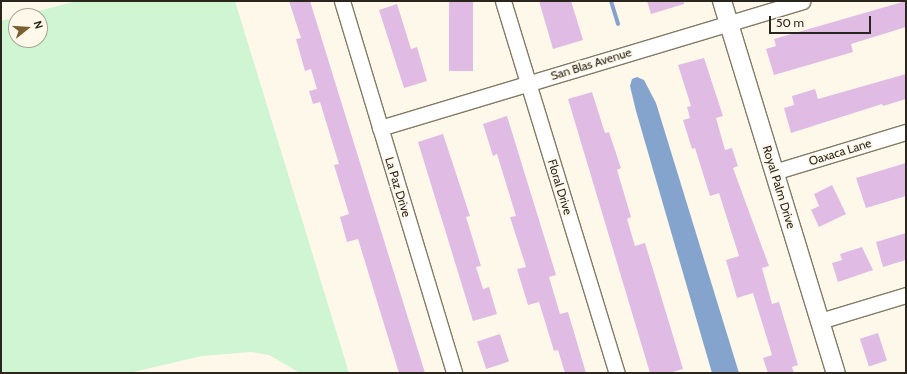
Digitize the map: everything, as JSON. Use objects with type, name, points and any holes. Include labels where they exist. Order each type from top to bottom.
[{"type":"street","name":"La Paz Drive","points":[[342,1],[454,373]]},
{"type":"street","name":"Floral Drive","points":[[503,1],[617,373]]},
{"type":"street","name":"Royal Palm Drive","points":[[722,1],[836,373]]},
{"type":"street","name":"San Blas Avenue","points":[[380,128],[802,1]]},
{"type":"street","name":"Oaxaca Lane","points":[[774,172],[906,132]]},
{"type":"street","points":[[820,321],[906,294]]},
{"type":"green space","points":[[76,1],[235,1],[349,373],[300,373],[269,355],[251,352],[202,356],[129,373],[1,373],[1,21],[8,19],[8,48],[48,48],[48,8]]},
{"type":"water","points":[[637,77],[644,80],[656,103],[739,373],[712,373],[636,111],[630,86],[632,79]]},
{"type":"building","points":[[289,1],[310,1],[425,373],[399,373],[358,239],[347,242],[340,217],[349,214],[334,165],[339,164],[320,102],[313,104],[309,91],[317,89],[311,69],[305,71],[296,39],[301,38]]},
{"type":"building","points":[[449,1],[473,1],[473,71],[449,71]]},
{"type":"building","points":[[539,1],[571,1],[583,40],[553,49]]},
{"type":"building","points":[[647,1],[684,1],[684,4],[651,14]]},
{"type":"building","points":[[906,1],[906,27],[851,44],[853,52],[774,75],[766,49],[776,46],[774,39]]},
{"type":"building","points":[[397,4],[411,49],[417,47],[427,81],[404,88],[379,10]]},
{"type":"building","points":[[704,58],[723,116],[716,118],[725,150],[732,148],[738,166],[733,168],[769,266],[762,268],[772,304],[779,302],[798,365],[792,367],[794,373],[768,373],[763,358],[772,355],[753,293],[737,298],[726,260],[739,256],[719,193],[710,196],[695,148],[692,149],[683,120],[690,118],[687,107],[691,106],[678,65]]},
{"type":"building","points":[[906,74],[906,99],[883,106],[882,104],[791,133],[784,108],[794,105],[792,96],[815,89],[818,99]]},
{"type":"building","points":[[592,92],[605,133],[609,132],[621,168],[617,170],[631,217],[627,219],[635,246],[645,243],[683,369],[669,373],[650,373],[568,99]]},
{"type":"building","points":[[507,116],[556,275],[549,277],[560,314],[568,312],[586,373],[565,373],[558,350],[554,351],[539,302],[528,305],[517,269],[526,267],[510,217],[516,216],[497,154],[493,156],[483,124]]},
{"type":"building","points":[[443,134],[470,216],[466,217],[481,266],[476,267],[483,289],[489,287],[497,314],[473,321],[418,142]]},
{"type":"building","points":[[906,163],[906,196],[866,208],[856,178]]},
{"type":"building","points":[[832,185],[846,214],[819,227],[811,210],[819,206],[814,194]]},
{"type":"building","points":[[906,233],[906,260],[883,267],[876,242]]},
{"type":"building","points":[[862,247],[873,270],[838,282],[832,263],[842,260],[840,254]]},
{"type":"building","points":[[878,333],[887,361],[869,366],[860,339]]},
{"type":"building","points":[[500,334],[509,362],[486,369],[477,341]]},
{"type":"waterway","points":[[611,1],[618,24]]}]
